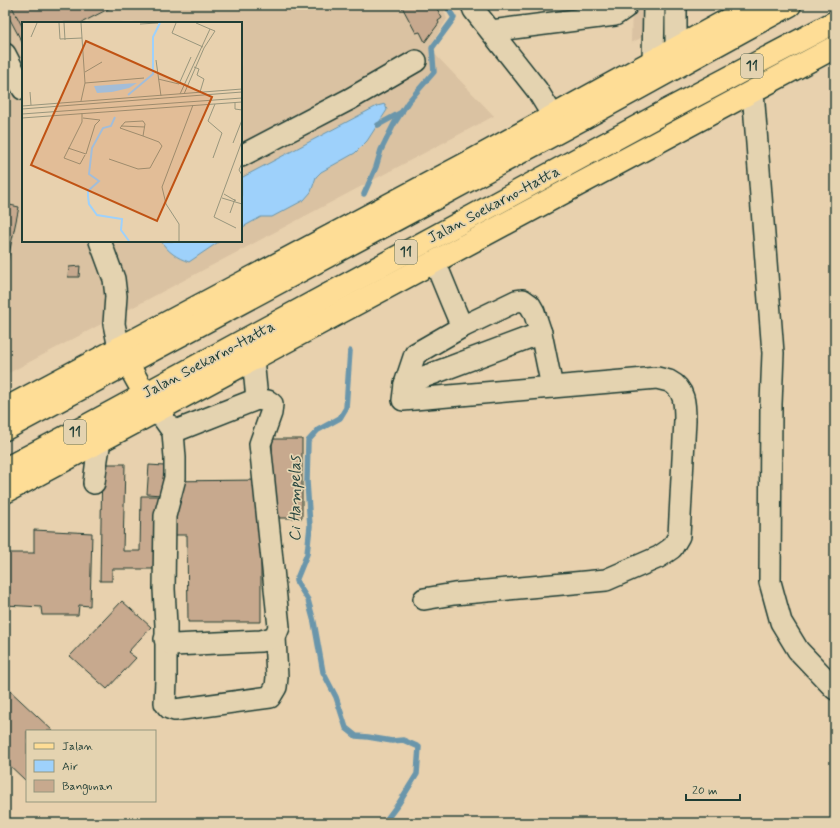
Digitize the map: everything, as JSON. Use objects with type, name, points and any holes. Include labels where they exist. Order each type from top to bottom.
[{"type":"main road","name":"11","points":[[5,429],[123,355],[652,71],[731,37],[790,5]]},
{"type":"main road","points":[[5,409],[123,355],[552,116],[652,71],[676,48],[753,6]]},
{"type":"main road","points":[[731,37],[753,6]]},
{"type":"main road","name":"Jalan Soekarno-Hatta","points":[[5,492],[95,433],[668,110],[835,22]]},
{"type":"main road","name":"Jalan Soekarno-Hatta","points":[[149,403],[253,359],[835,47]]},
{"type":"main road","points":[[652,71],[644,91],[643,98],[645,104],[655,112],[668,110]]},
{"type":"main road","points":[[123,355],[149,403]]},
{"type":"main road","name":"Jalan Soekarno-Hatta","points":[[5,469],[95,433]]},
{"type":"street","points":[[472,5],[474,10],[537,90],[552,116]]},
{"type":"street","points":[[491,31],[615,15],[627,5]]},
{"type":"street","points":[[652,71],[654,5]]},
{"type":"street","points":[[676,5],[676,48]]},
{"type":"street","points":[[5,54],[22,87]]},
{"type":"street","points":[[242,155],[350,99],[416,61]]},
{"type":"street","points":[[753,91],[772,353],[770,582],[781,622],[798,650],[835,689]]},
{"type":"street","points":[[100,242],[114,279],[116,296],[114,324],[123,355]]},
{"type":"street","points":[[435,262],[462,327]]},
{"type":"street","points":[[424,599],[454,594],[606,580],[659,557],[672,548],[679,536],[685,420],[682,394],[669,381],[657,378],[403,400],[405,384],[415,354],[462,327],[516,301],[523,300],[530,304],[541,333],[552,387]]},
{"type":"street","points":[[405,384],[541,333]]},
{"type":"street","points":[[253,359],[257,399]]},
{"type":"street","points":[[149,403],[163,418],[173,432],[175,458],[175,478],[165,516],[165,703],[169,708],[175,710],[270,697],[276,687],[275,637],[279,627],[260,444],[272,413],[272,404],[268,401],[257,399],[173,432]]},
{"type":"street","points":[[94,484],[97,459],[95,433]]},
{"type":"street","points":[[165,639],[173,645],[261,641],[275,637]]},
{"type":"shaded area","points":[[5,5],[442,5],[447,19],[429,48],[494,116],[5,375],[5,107],[12,93],[20,84],[5,74]]},
{"type":"shaded area","points":[[632,5],[683,5],[683,16],[631,43]]},
{"type":"water","points":[[385,104],[387,110],[367,141],[355,153],[321,172],[316,177],[311,192],[304,200],[272,217],[261,217],[242,227],[242,177],[377,106]]},
{"type":"water","points":[[162,242],[219,242],[189,262],[173,254]]},
{"type":"building","points":[[11,5],[114,5],[83,22],[22,22],[22,26]]},
{"type":"building","points":[[100,5],[103,9],[78,22],[22,22],[22,42],[5,10],[5,6]]},
{"type":"building","points":[[401,5],[435,5],[442,18],[438,21],[439,23],[425,42],[420,32],[416,33]]},
{"type":"building","points":[[5,204],[19,207],[5,273]]},
{"type":"building","points":[[80,266],[79,277],[68,277],[69,267]]},
{"type":"building","points":[[272,439],[302,439],[302,518],[273,518]]},
{"type":"building","points":[[102,464],[125,464],[123,551],[140,551],[141,496],[159,496],[157,569],[112,569],[112,581],[100,581]]},
{"type":"building","points":[[149,465],[164,466],[162,495],[147,494]]},
{"type":"building","points":[[261,480],[261,622],[188,622],[187,535],[172,535],[166,481]]},
{"type":"building","points":[[34,530],[92,533],[90,606],[79,605],[78,615],[42,615],[41,607],[5,605],[5,553],[34,553]]},
{"type":"building","points":[[122,601],[151,627],[128,652],[136,658],[107,689],[70,656]]},
{"type":"building","points":[[5,686],[52,730],[26,730],[25,780],[5,761]]},
{"type":"waterway","name":"Ci Hampelas","points":[[364,194],[376,167],[381,150],[394,124],[408,102],[434,72],[432,48],[454,18],[446,5]]},
{"type":"waterway","points":[[378,125],[402,112]]},
{"type":"waterway","name":"Ci Hampelas","points":[[350,351],[346,408],[340,418],[318,430],[308,441],[307,482],[310,526],[307,554],[296,581],[308,600],[314,622],[323,672],[336,697],[346,728],[356,736],[392,741],[403,740],[419,747],[417,774],[399,803],[384,823]]}]
